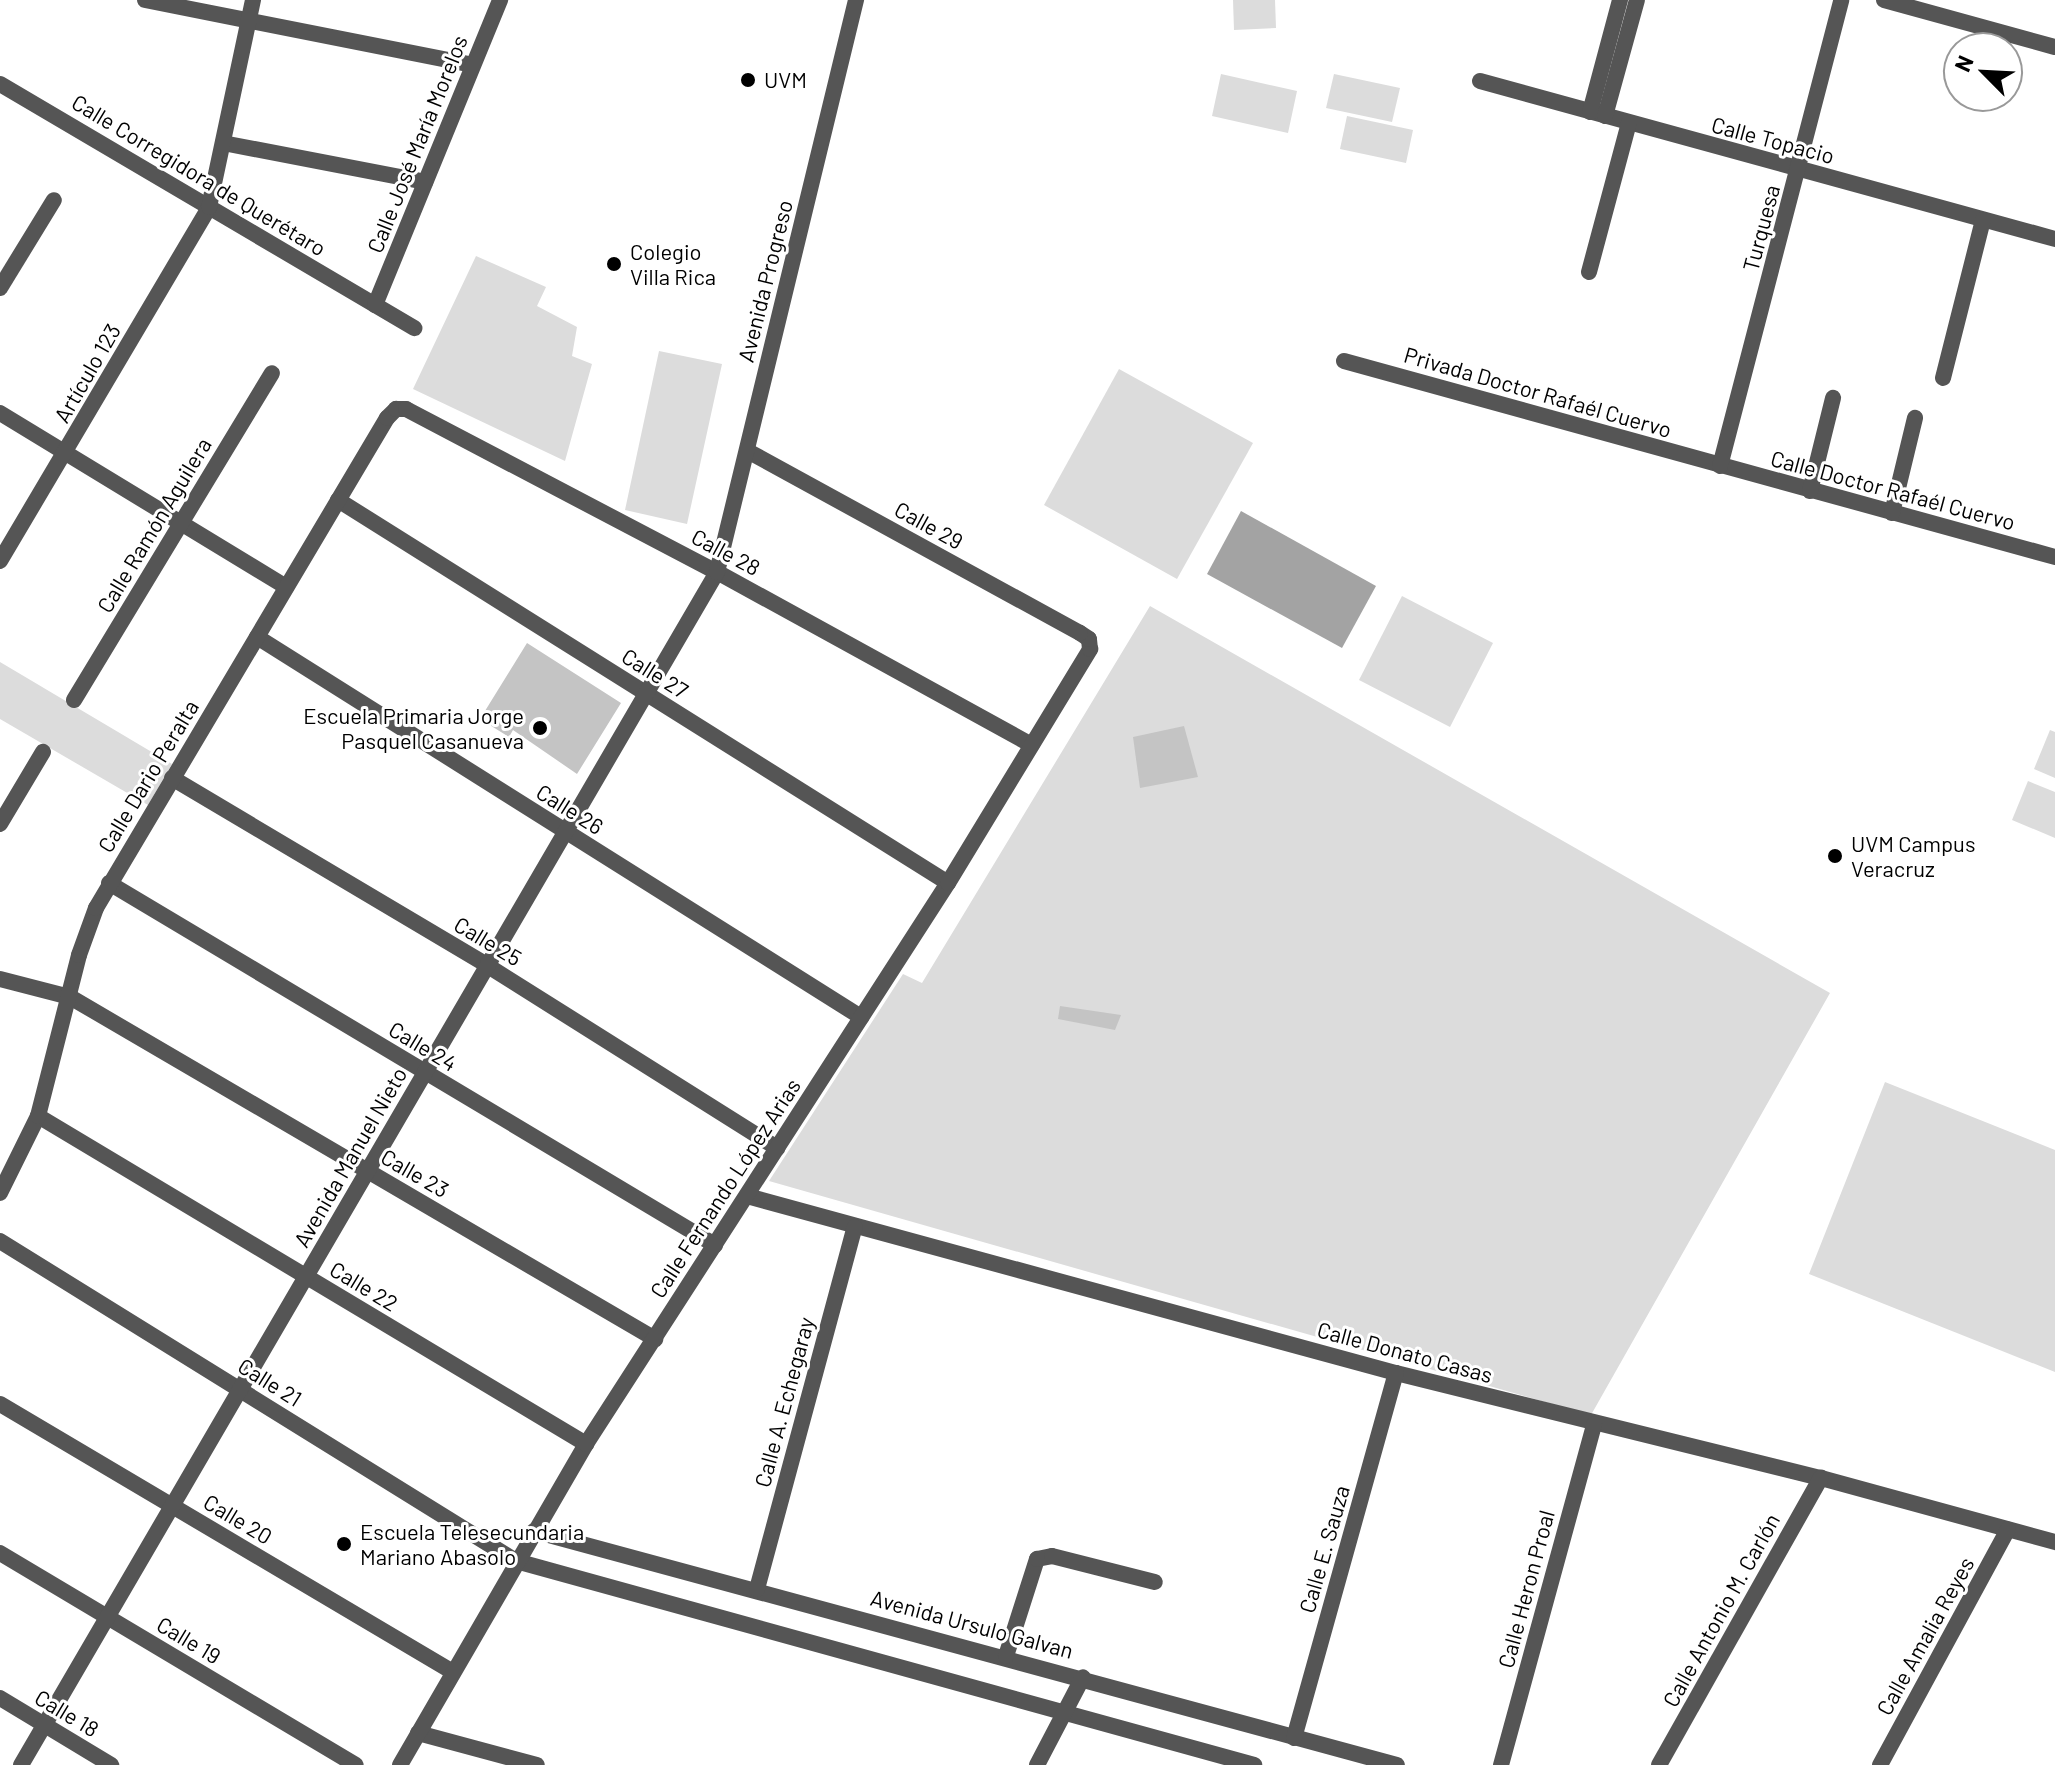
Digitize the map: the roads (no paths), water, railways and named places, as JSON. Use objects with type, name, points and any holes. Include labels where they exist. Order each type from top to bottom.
[{"type":"street","points":[[145,0],[473,65]]},
{"type":"street","name":"Artículo 123","points":[[0,561],[209,207],[253,0]]},
{"type":"street","name":"Calle José María Morelos","points":[[375,305],[500,0]]},
{"type":"street","name":"Avenida Progreso","points":[[717,572],[856,0]]},
{"type":"street","points":[[1598,114],[1620,0]]},
{"type":"street","points":[[1598,114],[1637,0]]},
{"type":"street","name":"Turquesa","points":[[1720,466],[1841,0]]},
{"type":"street","points":[[1884,0],[2055,47]]},
{"type":"street","name":"Calle Topacio","points":[[1480,81],[2055,239]]},
{"type":"street","name":"Calle Corregidora de Querétaro","points":[[0,84],[414,328]]},
{"type":"street","points":[[1589,272],[1629,123]]},
{"type":"street","points":[[223,143],[425,182]]},
{"type":"street","points":[[0,288],[54,200]]},
{"type":"street","points":[[1943,378],[1983,220]]},
{"type":"street","name":"Privada Doctor Rafaél Cuervo","points":[[1344,361],[1720,466]]},
{"type":"street","name":"Calle Ramón Aguilera","points":[[74,700],[272,373]]},
{"type":"street","points":[[1810,491],[1833,398]]},
{"type":"street","name":"Calle Dario Peralta","points":[[0,1193],[38,1116],[79,955],[109,883],[387,418],[396,409]]},
{"type":"street","name":"Calle 28","points":[[396,409],[406,409],[717,572],[1032,745]]},
{"type":"street","points":[[0,413],[286,587]]},
{"type":"street","points":[[1892,513],[1915,418]]},
{"type":"street","name":"Calle 29","points":[[747,451],[1089,639]]},
{"type":"street","name":"Calle Doctor Rafaél Cuervo","points":[[1720,466],[2055,557]]},
{"type":"street","name":"Calle 27","points":[[338,500],[948,883]]},
{"type":"street","name":"Avenida Manuel Nieto","points":[[21,1765],[717,572]]},
{"type":"street","name":"Calle 26","points":[[257,637],[861,1017]]},
{"type":"street","name":"Calle Fernando López Arias","points":[[400,1765],[586,1444],[948,883],[1090,649],[1089,639]]},
{"type":"street","points":[[0,824],[43,752]]},
{"type":"street","name":"Calle 25","points":[[172,778],[488,966],[777,1148]]},
{"type":"street","name":"Calle 24","points":[[109,883],[715,1245]]},
{"type":"street","name":"Calle 23","points":[[0,979],[70,997],[655,1339]]},
{"type":"street","name":"Calle 22","points":[[38,1116],[586,1444]]},
{"type":"street","name":"Calle Donato Casas","points":[[747,1196],[1396,1373],[1821,1478],[2055,1542]]},
{"type":"street","name":"Calle A. Echegaray","points":[[757,1589],[855,1227]]},
{"type":"street","name":"Calle 21","points":[[0,1241],[516,1561]]},
{"type":"street","name":"Calle E. Sauza","points":[[1294,1738],[1396,1373]]},
{"type":"street","name":"Calle 20","points":[[0,1404],[453,1672]]},
{"type":"street","name":"Calle Heron Proal","points":[[1501,1765],[1594,1424]]},
{"type":"street","name":"Calle Antonio M. Carlón","points":[[1659,1765],[1821,1478]]},
{"type":"street","name":"Calle Amalia Reyes","points":[[1880,1765],[2008,1529]]},
{"type":"street","name":"Avenida Ursulo Galvan","points":[[534,1531],[1006,1656],[1397,1765]]},
{"type":"street","name":"Calle 19","points":[[0,1553],[356,1765]]},
{"type":"street","points":[[1006,1656],[1037,1559],[1052,1556],[1155,1582]]},
{"type":"street","points":[[516,1561],[1254,1765]]},
{"type":"street","points":[[1037,1765],[1067,1713],[1083,1677]]},
{"type":"street","name":"Calle 18","points":[[0,1698],[111,1765]]},
{"type":"street","points":[[418,1733],[537,1765]]},
{"type":"place","name":"UVM","points":[[748,80]]},
{"type":"place","name":"Colegio Villa Rica","points":[[614,264]]},
{"type":"place","name":"Escuela Primaria Jorge Pasquel Casanueva","points":[[540,728]]},
{"type":"place","name":"UVM Campus Veracruz","points":[[1835,856]]},
{"type":"place","name":"Escuela Telesecundaria Mariano Abasolo","points":[[344,1544]]}]
